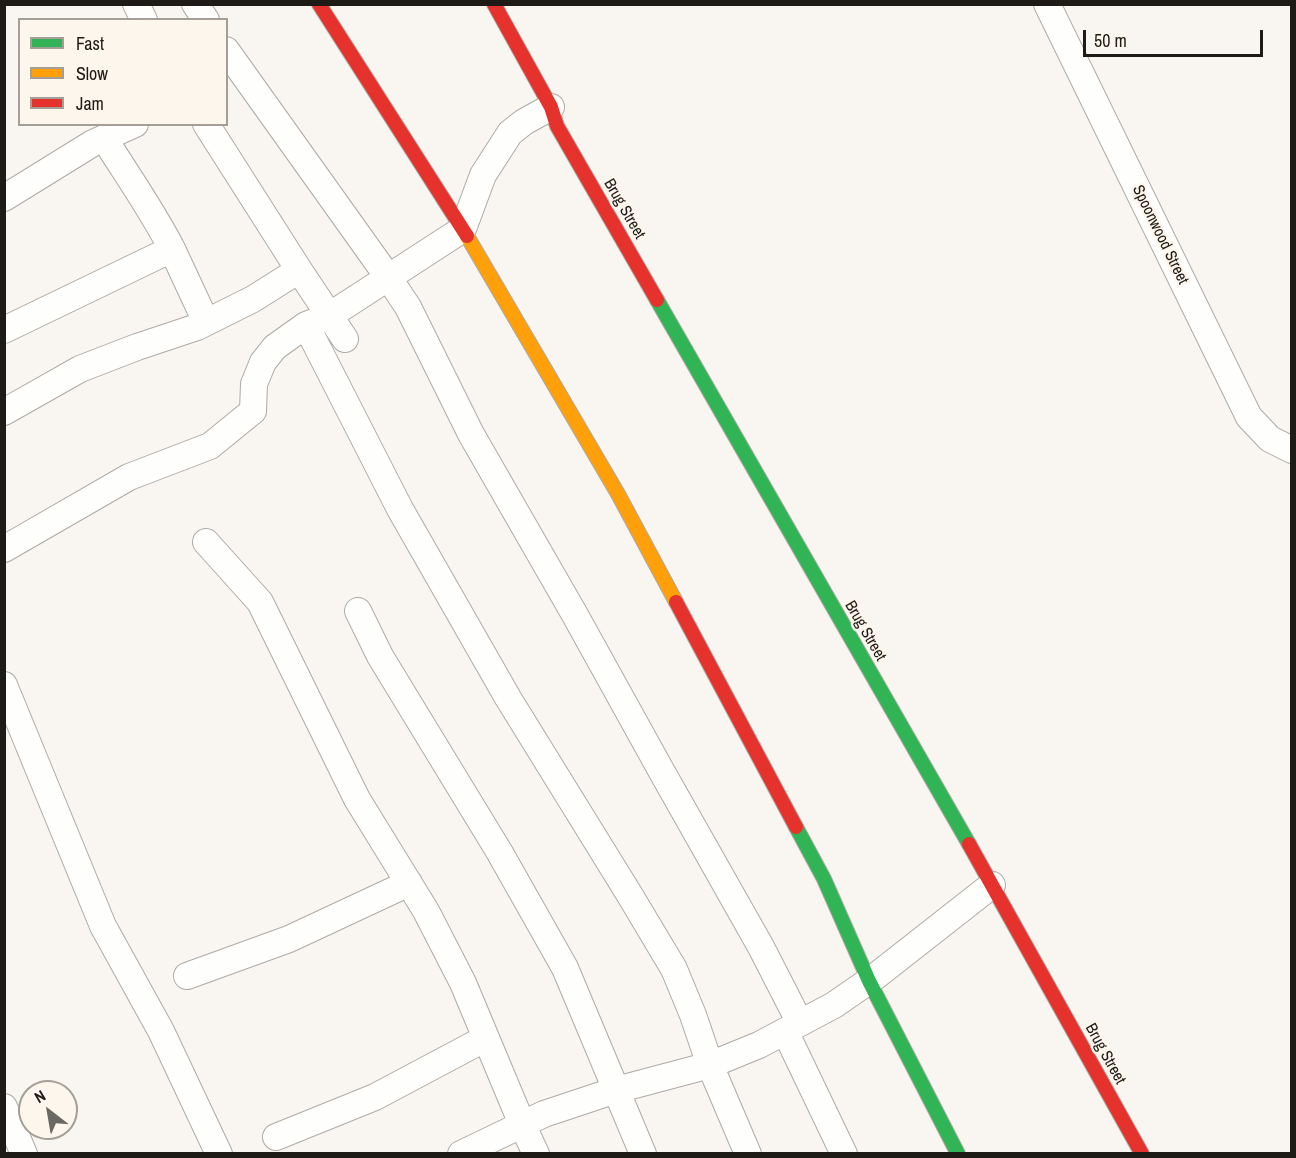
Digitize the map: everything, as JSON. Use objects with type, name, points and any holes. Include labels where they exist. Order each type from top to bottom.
[{"type":"street","points":[[136,4],[143,18]]},
{"type":"street","points":[[195,4],[205,18]]},
{"type":"street","points":[[319,4],[463,229],[618,494],[824,879],[869,981],[958,1154]]},
{"type":"street","name":"Brug Street","points":[[494,4],[546,112],[992,885],[1142,1154]]},
{"type":"street","name":"Spoonwood Street","points":[[1047,4],[1249,417],[1270,439],[1292,450]]},
{"type":"street","points":[[228,53],[408,307],[471,434],[761,947],[844,1154]]},
{"type":"street","points":[[4,549],[129,477],[210,446],[253,411],[254,384],[263,362],[275,347],[463,229],[483,175],[510,133],[546,112]]},
{"type":"street","points":[[4,198],[93,143],[131,126]]},
{"type":"street","points":[[207,126],[299,270],[318,320],[400,509],[508,699],[632,897],[674,969],[710,1065],[748,1154]]},
{"type":"street","points":[[104,138],[158,221],[206,322]]},
{"type":"street","points":[[4,330],[172,249]]},
{"type":"street","points":[[4,412],[80,369],[197,327],[253,299],[299,270]]},
{"type":"street","points":[[318,320],[345,339]]},
{"type":"street","points":[[206,542],[261,602],[357,799],[426,911],[463,983],[536,1154]]},
{"type":"street","points":[[358,611],[380,656],[500,853],[566,968],[643,1154]]},
{"type":"street","points":[[4,686],[103,926],[161,1031],[219,1154]]},
{"type":"street","points":[[187,976],[289,939],[409,883]]},
{"type":"street","points":[[461,1154],[544,1114],[616,1090],[710,1065],[759,1045],[834,1005],[869,981],[992,885]]},
{"type":"street","points":[[276,1137],[375,1097],[486,1038]]},
{"type":"street","points":[[4,1107],[24,1154]]},
{"type":"traffic: fast","points":[[657,300],[969,844]]},
{"type":"traffic: fast","points":[[796,827],[824,879],[869,981],[958,1154]]},
{"type":"traffic: slow","points":[[467,236],[618,494],[676,602]]},
{"type":"traffic: jam","points":[[319,4],[467,236]]},
{"type":"traffic: jam","points":[[494,4],[551,107],[557,126],[657,300]]},
{"type":"traffic: jam","points":[[676,602],[796,827]]},
{"type":"traffic: jam","points":[[969,844],[1142,1154]]}]
